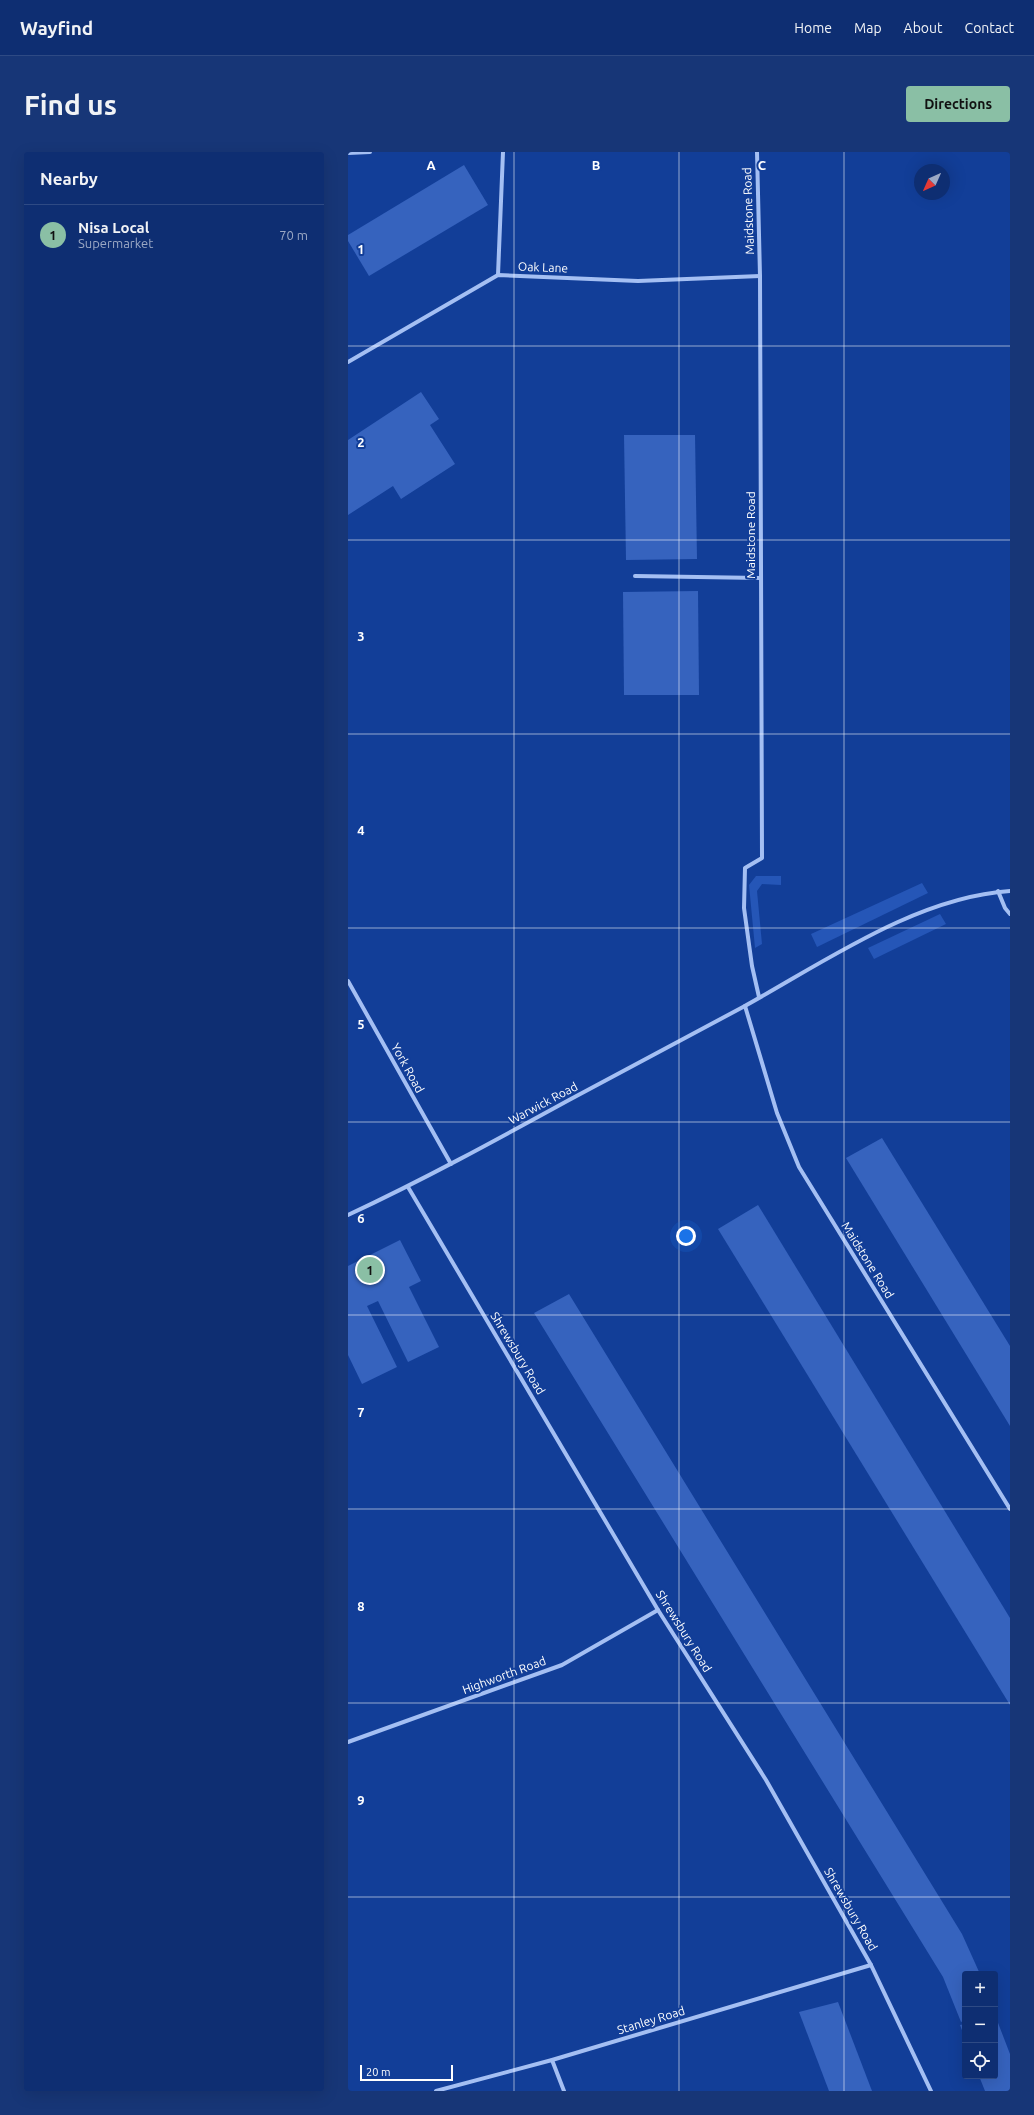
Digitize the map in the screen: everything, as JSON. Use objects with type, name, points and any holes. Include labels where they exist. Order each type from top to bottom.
[{"type":"street","points":[[348,153],[370,152]]},
{"type":"street","points":[[348,362],[498,276],[503,152]]},
{"type":"street","name":"Maidstone Road","points":[[757,152],[760,276],[762,858],[745,868],[744,908],[752,966],[759,997]]},
{"type":"street","name":"Oak Lane","points":[[498,276],[638,282],[760,276]]},
{"type":"street","points":[[635,576],[760,578]]},
{"type":"street","points":[[1010,890],[998,891],[1005,908],[1010,914]]},
{"type":"street","name":"Warwick Road","points":[[348,1215],[408,1187],[745,1006],[811,967],[915,914],[946,903],[998,891]]},
{"type":"street","name":"York Road","points":[[348,981],[451,1164]]},
{"type":"street","name":"Maidstone Road","points":[[745,1006],[777,1113],[799,1167],[1010,1509]]},
{"type":"street","name":"Shrewsbury Road","points":[[408,1187],[658,1610],[766,1780],[871,1965],[931,2091]]},
{"type":"street","name":"Highworth Road","points":[[348,1742],[562,1665],[658,1610]]},
{"type":"street","name":"Stanley Road","points":[[436,2091],[552,2060],[871,1965]]},
{"type":"street","points":[[552,2060],[564,2091]]},
{"type":"shaded area","points":[[756,876],[781,876],[781,885],[762,884],[757,891],[762,944],[755,948],[749,885]]},
{"type":"shaded area","points":[[922,883],[928,893],[817,947],[811,934]]},
{"type":"shaded area","points":[[940,914],[946,924],[874,959],[868,948]]},
{"type":"building","points":[[464,165],[488,205],[369,276],[348,241],[348,235]]},
{"type":"building","points":[[421,392],[439,419],[430,425],[455,464],[401,499],[393,486],[348,515],[348,440]]},
{"type":"building","points":[[624,435],[695,435],[697,559],[626,560]]},
{"type":"building","points":[[698,591],[699,695],[624,695],[623,592]]},
{"type":"building","points":[[882,1138],[1010,1346],[1010,1426],[846,1158]]},
{"type":"building","points":[[758,1205],[1010,1618],[1010,1705],[718,1229]]},
{"type":"building","points":[[400,1240],[421,1281],[409,1287],[439,1347],[408,1362],[378,1301],[367,1306],[397,1367],[362,1384],[348,1355],[348,1266]]},
{"type":"building","points":[[569,1294],[962,1934],[979,1971],[962,1971],[962,2022],[943,1977],[534,1313]]},
{"type":"building","points":[[838,2002],[872,2091],[829,2091],[799,2012]]},
{"type":"building","points":[[998,2023],[1010,2054],[1010,2091],[985,2091],[980,2079],[998,2079]]},
{"type":"place","name":"Nisa Local","points":[[370,1270]]}]
